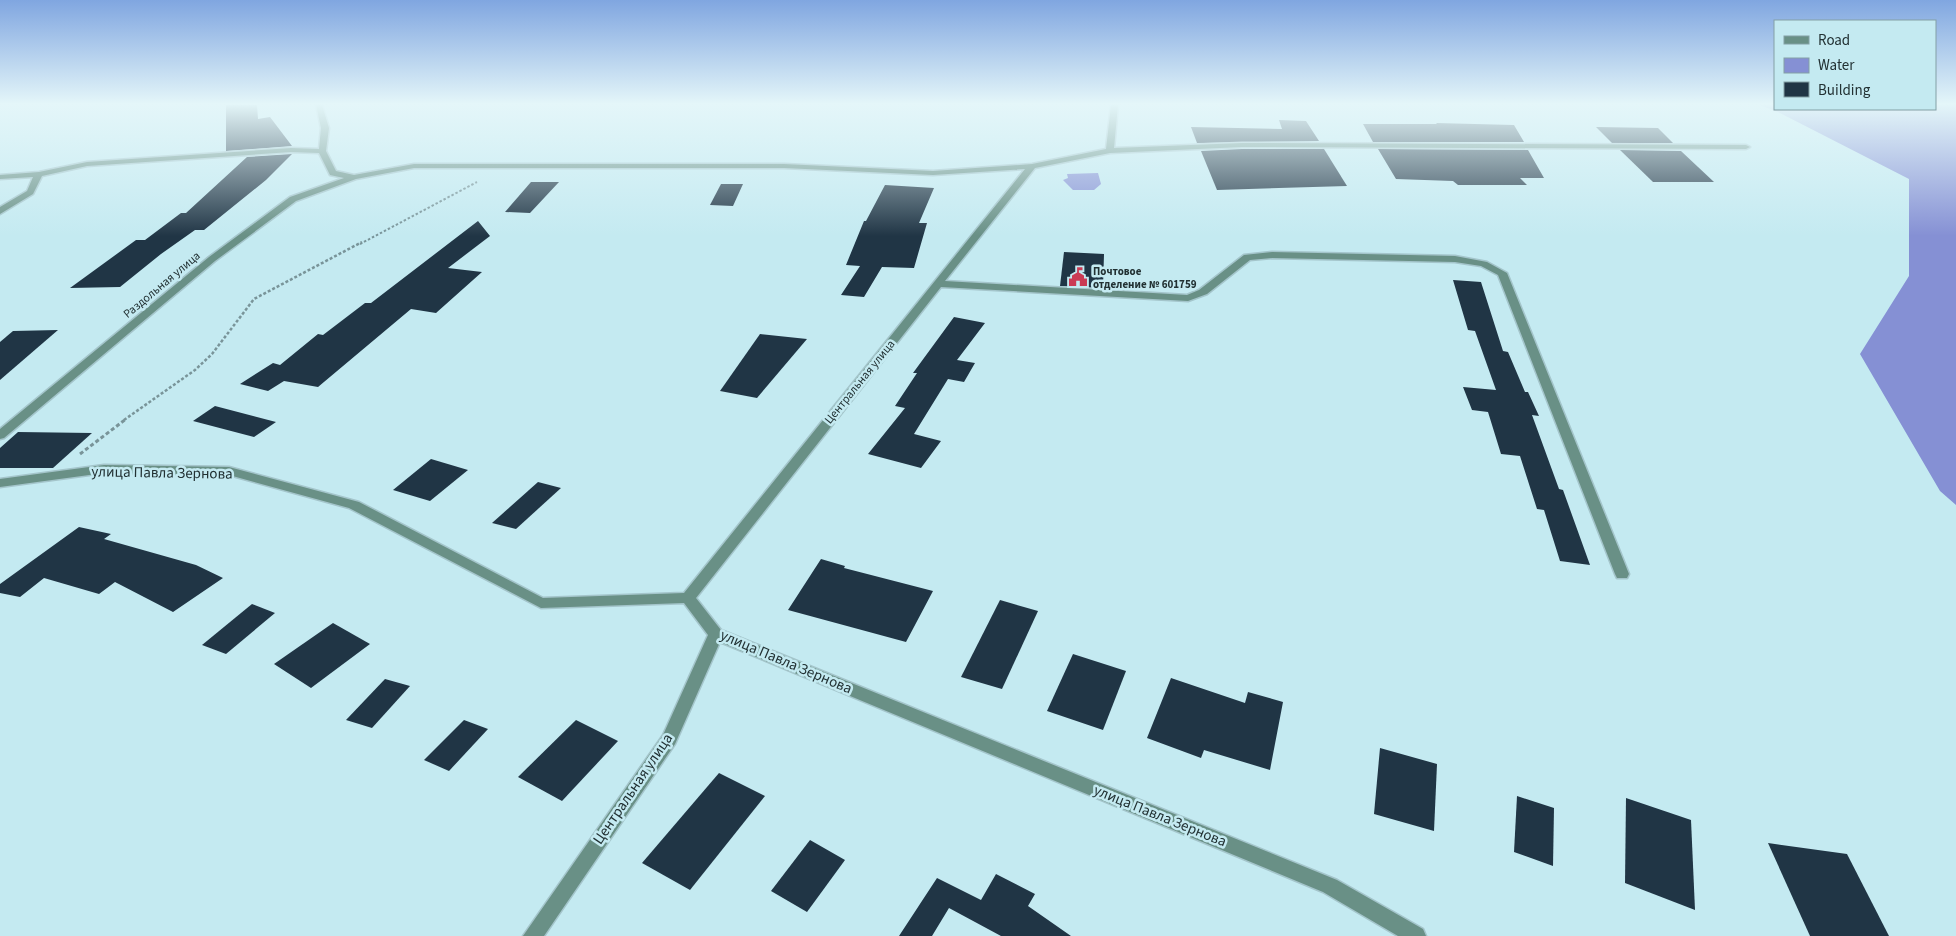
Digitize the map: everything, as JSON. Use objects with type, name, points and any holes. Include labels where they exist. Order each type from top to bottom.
[{"type":"street","name":"Раздольная улица","points":[[0,435],[212,259],[293,199],[354,177],[414,166],[784,166],[933,173],[1032,166],[1110,151],[1161,149]]},
{"type":"street","points":[[0,177],[39,174],[87,164],[291,150],[322,151],[333,173],[354,177]]},
{"type":"street","name":"Центральная улица","points":[[688,598],[1032,166]]},
{"type":"street","points":[[0,211],[30,192],[39,174]]},
{"type":"street","points":[[938,284],[1188,298],[1203,292],[1247,257],[1272,255],[1455,259],[1484,264],[1502,273],[1622,574]]},
{"type":"street","name":"улица Павла Зернова","points":[[0,483],[104,469],[229,471],[354,505],[541,603],[688,598],[716,634],[1330,886],[1416,936]]},
{"type":"street","name":"Центральная улица","points":[[533,936],[669,739],[716,634]]},
{"type":"path","points":[[75,457],[195,370],[212,354],[254,299],[468,187],[513,166]]},
{"type":"water","points":[[1850,149],[1956,149],[1956,505],[1940,491],[1860,354],[1909,276],[1909,179]]},
{"type":"water","points":[[1098,173],[1101,184],[1094,190],[1073,190],[1063,180],[1068,178],[1067,174]]},
{"type":"building","points":[[226,149],[257,149],[226,151]]},
{"type":"building","points":[[1324,149],[1347,186],[1217,190],[1201,151]]},
{"type":"building","points":[[1378,149],[1528,150],[1544,178],[1520,178],[1527,185],[1458,185],[1453,181],[1396,179]]},
{"type":"building","points":[[1620,150],[1681,151],[1714,182],[1653,182]]},
{"type":"building","points":[[292,154],[266,180],[204,230],[195,230],[120,287],[70,288],[136,240],[145,240],[181,213],[186,213],[247,157]]},
{"type":"building","points":[[531,182],[559,182],[530,213],[505,212]]},
{"type":"building","points":[[721,184],[743,184],[733,206],[710,205]]},
{"type":"building","points":[[885,185],[934,188],[919,223],[927,223],[914,268],[882,267],[864,297],[841,295],[860,266],[846,265],[864,221],[866,221]]},
{"type":"building","points":[[478,221],[490,236],[448,268],[482,272],[436,313],[411,309],[318,387],[284,381],[268,391],[240,384],[273,363],[280,365],[318,334],[323,335],[365,303],[371,303]]},
{"type":"building","points":[[1064,252],[1104,254],[1103,288],[1060,286]]},
{"type":"building","points":[[1453,280],[1481,282],[1503,351],[1508,352],[1525,392],[1528,392],[1539,416],[1532,415],[1559,489],[1563,490],[1590,565],[1560,561],[1544,510],[1537,509],[1520,456],[1501,454],[1488,412],[1472,410],[1463,387],[1496,390],[1475,331],[1468,330]]},
{"type":"building","points":[[954,317],[985,323],[957,360],[975,363],[964,382],[948,379],[914,434],[941,441],[921,468],[868,454],[905,408],[895,406],[917,373],[913,373]]},
{"type":"building","points":[[58,330],[0,380],[0,342],[13,331]]},
{"type":"building","points":[[760,334],[807,339],[757,398],[720,391]]},
{"type":"building","points":[[215,406],[276,422],[254,437],[193,421]]},
{"type":"building","points":[[18,432],[92,433],[53,468],[0,468],[0,448]]},
{"type":"building","points":[[431,459],[468,470],[430,501],[393,490]]},
{"type":"building","points":[[538,482],[561,488],[516,529],[492,523]]},
{"type":"building","points":[[79,527],[111,534],[104,539],[196,565],[223,578],[173,612],[115,582],[99,594],[44,578],[20,597],[0,593],[0,584]]},
{"type":"building","points":[[821,559],[845,566],[844,568],[933,591],[906,642],[788,610]]},
{"type":"building","points":[[1000,600],[1038,611],[1002,689],[961,677]]},
{"type":"building","points":[[252,604],[275,613],[226,654],[202,645]]},
{"type":"building","points":[[333,623],[370,644],[311,688],[274,664]]},
{"type":"building","points":[[1073,654],[1126,671],[1103,730],[1047,711]]},
{"type":"building","points":[[1171,678],[1245,703],[1248,692],[1283,702],[1270,770],[1204,750],[1201,758],[1147,738]]},
{"type":"building","points":[[385,679],[410,686],[372,728],[346,720]]},
{"type":"building","points":[[464,720],[488,729],[449,771],[424,760]]},
{"type":"building","points":[[576,720],[618,741],[562,801],[518,777]]},
{"type":"building","points":[[1380,748],[1437,764],[1434,831],[1374,814]]},
{"type":"building","points":[[719,773],[765,796],[690,890],[642,863]]},
{"type":"building","points":[[1517,796],[1554,808],[1553,866],[1514,852]]},
{"type":"building","points":[[1626,798],[1691,820],[1695,910],[1625,883]]},
{"type":"building","points":[[810,840],[845,860],[807,912],[771,891]]},
{"type":"building","points":[[1768,843],[1847,854],[1889,936],[1810,936]]},
{"type":"building","points":[[996,874],[1035,894],[1028,906],[1071,936],[1001,936],[949,908],[932,936],[899,936],[937,878],[981,900]]},
{"type":"place","name":"Почтовое отделение № 601759","points":[[1078,277]]}]
